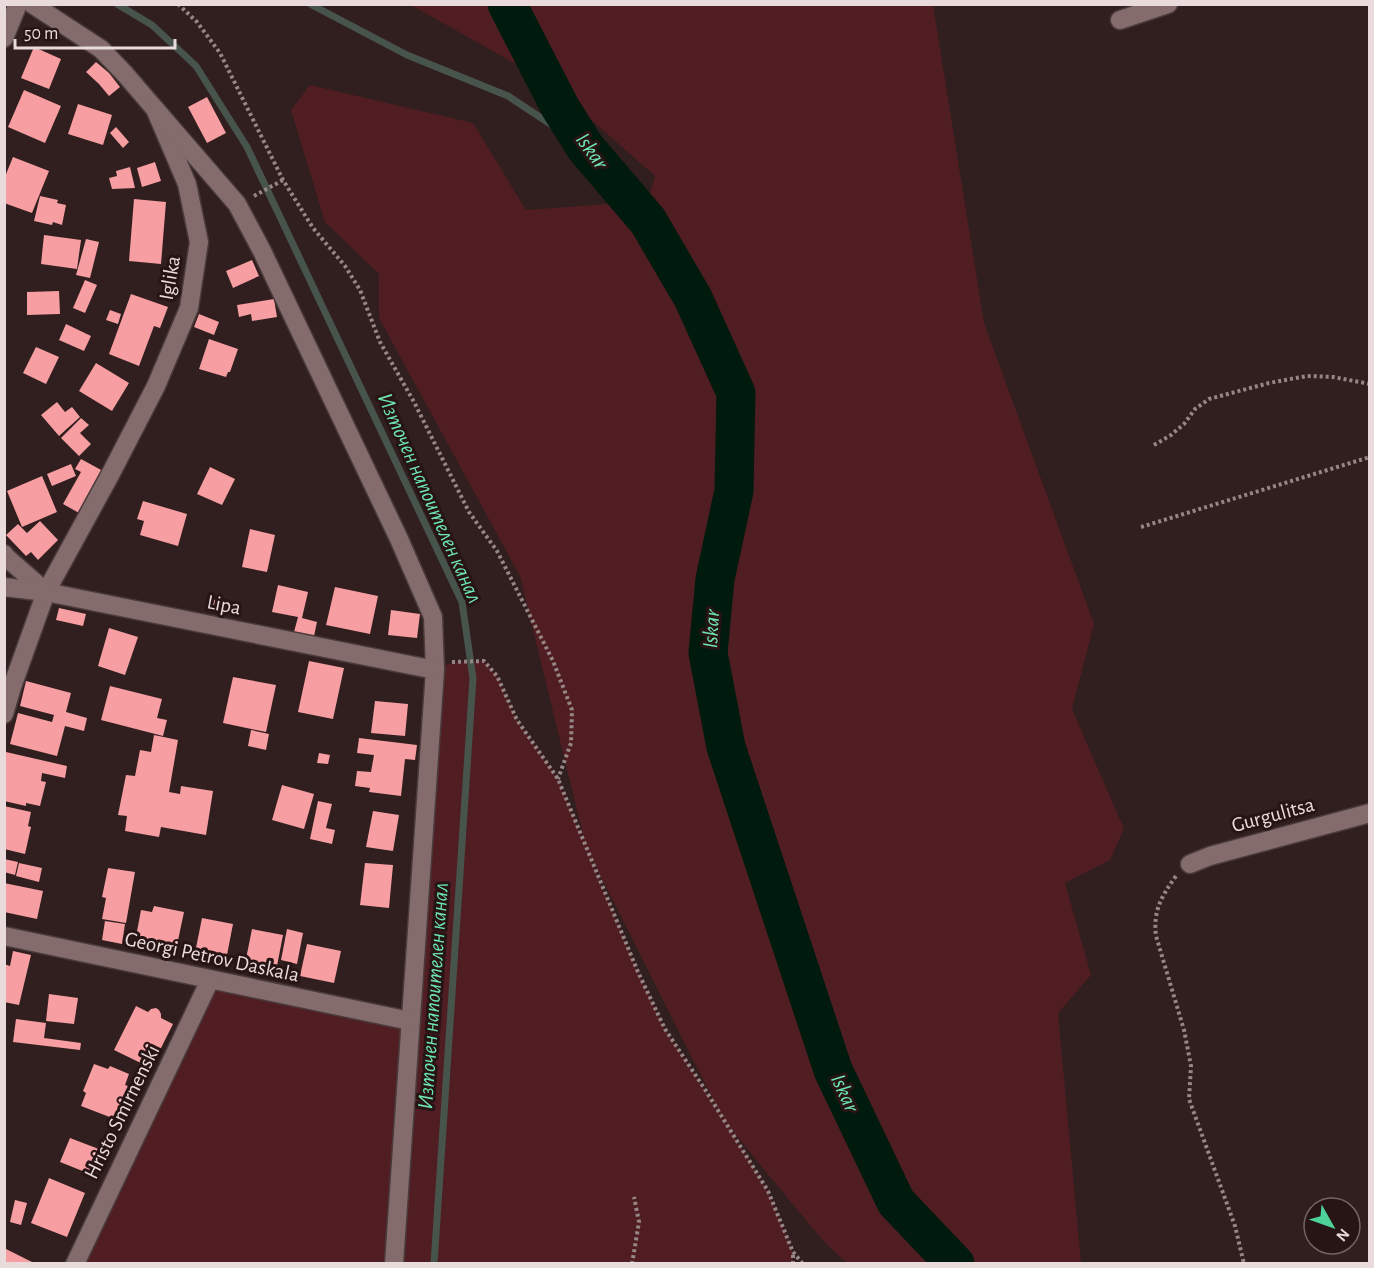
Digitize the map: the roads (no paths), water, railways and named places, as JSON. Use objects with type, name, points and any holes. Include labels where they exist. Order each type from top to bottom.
[{"type":"street","points":[[4,38],[18,4]]},
{"type":"street","name":"Iglika","points":[[4,714],[46,592],[156,386],[189,308],[199,242],[187,184],[155,109],[100,49],[32,4]]},
{"type":"street","points":[[1120,20],[1168,4]]},
{"type":"street","points":[[155,109],[237,204],[262,251],[399,539],[433,617],[435,670],[394,1263]]},
{"type":"street","points":[[4,554],[46,592]]},
{"type":"street","name":"Lipa","points":[[4,587],[46,592],[435,670]]},
{"type":"street","name":"Gurgulitsa","points":[[1190,864],[1210,856],[1370,813]]},
{"type":"street","name":"Georgi Petrov Daskala","points":[[4,936],[410,1021]]},
{"type":"street","name":"Hristo Smirnenski","points":[[75,1263],[210,980]]},
{"type":"waterway","name":"Източен напоителен канал","points":[[117,4],[152,25],[196,66],[247,147],[462,602],[473,678],[434,1264]]},
{"type":"waterway","points":[[310,4],[407,55],[508,96],[585,147]]},
{"type":"waterway","name":"Iskar","points":[[507,4],[560,107],[585,147],[648,221],[693,298],[736,393],[734,491],[715,579],[708,653],[726,747],[833,1070],[896,1202],[955,1264]]}]
